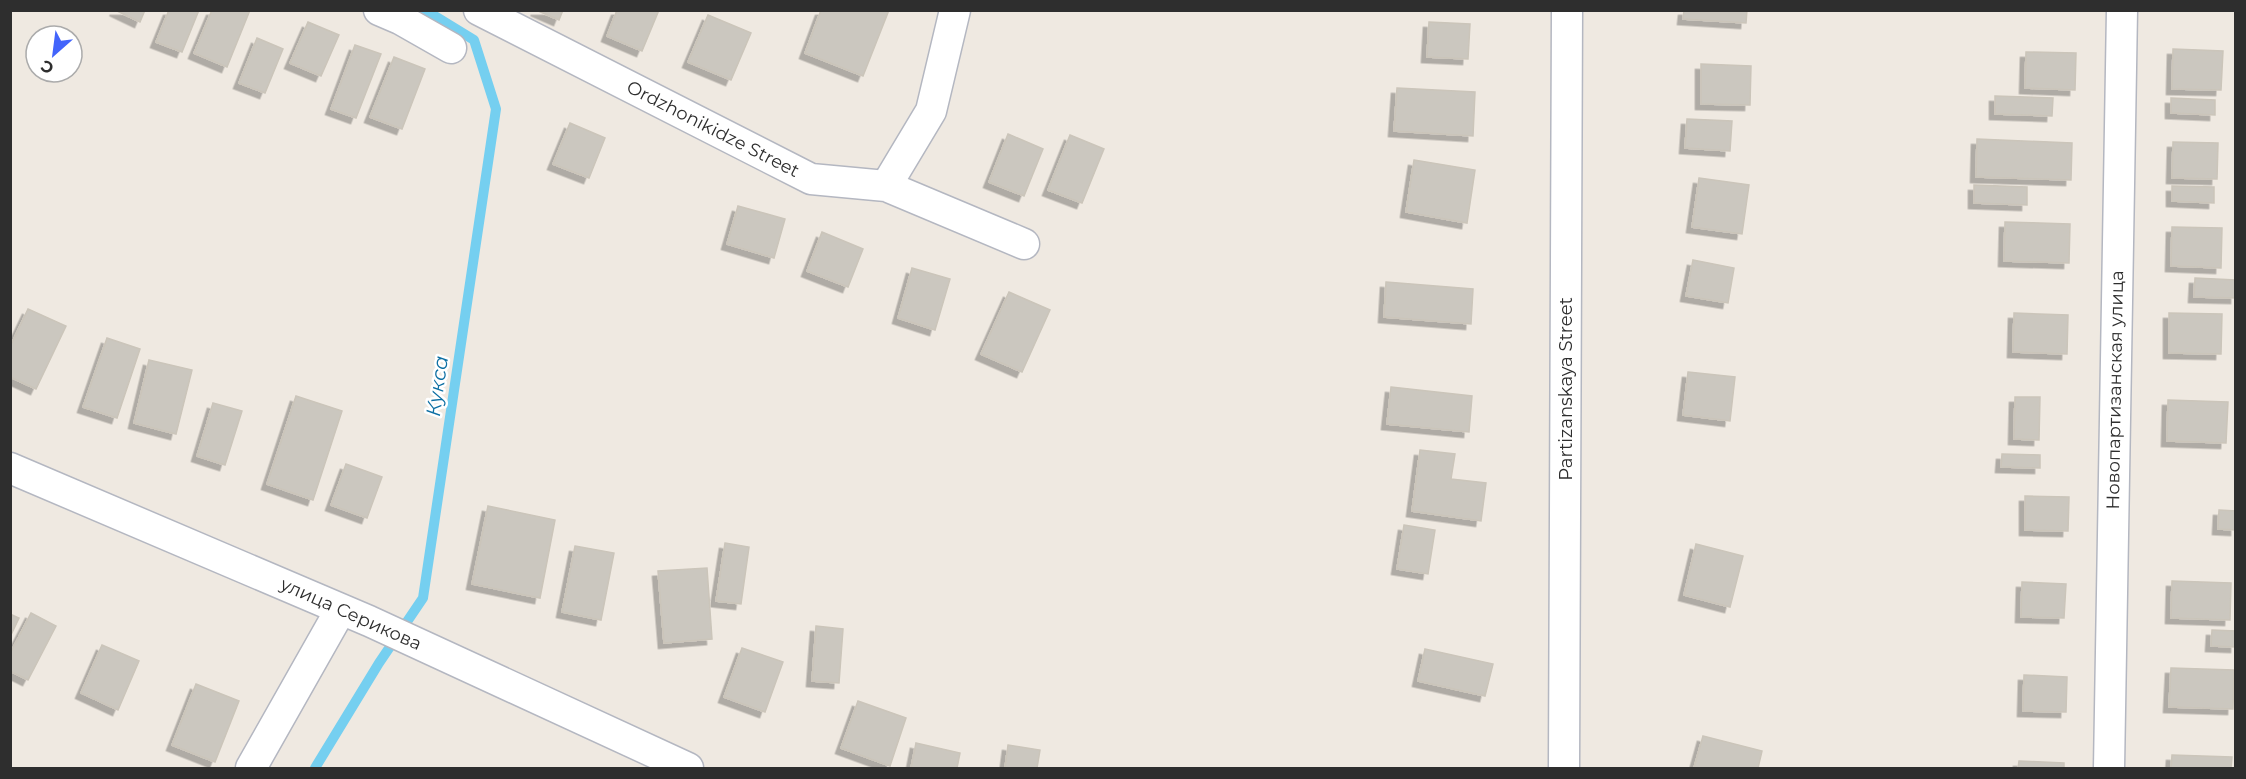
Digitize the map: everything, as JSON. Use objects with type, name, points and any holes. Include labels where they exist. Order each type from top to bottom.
[{"type":"street","points":[[379,10],[400,19],[451,48]]},
{"type":"street","name":"Ordzhonikidze Street","points":[[479,10],[811,179],[886,186],[1024,244]]},
{"type":"street","points":[[886,186],[931,111],[955,10]]},
{"type":"street","name":"Partizanskaya Street","points":[[1564,768],[1567,10]]},
{"type":"street","name":"Новопартизанская улица","points":[[2109,768],[2122,10]]},
{"type":"street","name":"улица Серикова","points":[[10,468],[369,621],[687,768]]},
{"type":"street","points":[[251,768],[341,609]]},
{"type":"building","points":[[115,10],[145,10],[140,22]]},
{"type":"building","points":[[169,10],[199,10],[182,52],[156,42]]},
{"type":"building","points":[[212,10],[250,10],[227,67],[194,53]]},
{"type":"building","points":[[536,10],[563,10],[559,20]]},
{"type":"building","points":[[617,10],[659,10],[642,51],[607,36]]},
{"type":"building","points":[[821,10],[889,10],[863,76],[805,53]]},
{"type":"building","points":[[1684,10],[1747,10],[1746,23],[1683,19]]},
{"type":"building","points":[[708,15],[751,33],[731,80],[688,62]]},
{"type":"building","points":[[308,22],[339,35],[321,76],[290,63]]},
{"type":"building","points":[[1429,22],[1470,24],[1468,59],[1427,57]]},
{"type":"building","points":[[257,38],[283,49],[265,93],[239,83]]},
{"type":"building","points":[[355,45],[381,54],[356,118],[331,109]]},
{"type":"building","points":[[2173,49],[2223,51],[2221,90],[2172,89]]},
{"type":"building","points":[[2026,52],[2076,53],[2075,90],[2025,88]]},
{"type":"building","points":[[394,57],[425,69],[402,129],[370,117]]},
{"type":"building","points":[[1701,64],[1751,66],[1750,105],[1701,104]]},
{"type":"building","points":[[1397,88],[1475,92],[1473,136],[1394,131]]},
{"type":"building","points":[[1995,96],[2053,98],[2052,116],[1995,114]]},
{"type":"building","points":[[2171,98],[2215,100],[2215,115],[2171,113]]},
{"type":"building","points":[[1687,119],[1732,121],[1730,151],[1685,148]]},
{"type":"building","points":[[570,123],[605,138],[589,178],[553,164]]},
{"type":"building","points":[[1008,134],[1043,149],[1024,196],[989,182]]},
{"type":"building","points":[[1070,135],[1104,149],[1082,203],[1048,190]]},
{"type":"building","points":[[1977,139],[2072,143],[2071,180],[1976,177]]},
{"type":"building","points":[[2173,142],[2218,143],[2217,179],[2172,178]]},
{"type":"building","points":[[1414,160],[1475,170],[1467,223],[1406,212]]},
{"type":"building","points":[[1699,178],[1749,185],[1742,234],[1692,227]]},
{"type":"building","points":[[1974,185],[2027,187],[2027,205],[1974,203]]},
{"type":"building","points":[[2172,186],[2214,187],[2214,203],[2172,201]]},
{"type":"building","points":[[738,206],[785,219],[774,258],[727,244]]},
{"type":"building","points":[[2005,222],[2070,224],[2069,263],[2004,261]]},
{"type":"building","points":[[2172,227],[2222,228],[2221,268],[2171,266]]},
{"type":"building","points":[[822,232],[863,249],[848,287],[807,271]]},
{"type":"building","points":[[1693,260],[1734,268],[1728,303],[1686,296]]},
{"type":"building","points":[[912,268],[950,279],[935,330],[898,318]]},
{"type":"building","points":[[2195,278],[2236,280],[2236,298],[2194,297]]},
{"type":"building","points":[[1386,282],[1473,289],[1471,324],[1384,317]]},
{"type":"building","points":[[1009,292],[1050,310],[1022,372],[981,354]]},
{"type":"building","points":[[28,309],[66,326],[36,389],[10,377],[10,347]]},
{"type":"building","points":[[2014,313],[2068,315],[2067,354],[2013,352]]},
{"type":"building","points":[[2169,313],[2222,314],[2221,354],[2169,353]]},
{"type":"building","points":[[107,338],[140,349],[117,418],[83,407]]},
{"type":"building","points":[[149,360],[192,370],[176,434],[134,423]]},
{"type":"building","points":[[1688,372],[1735,377],[1730,421],[1683,415]]},
{"type":"building","points":[[1391,387],[1472,396],[1469,432],[1387,424]]},
{"type":"building","points":[[296,396],[342,411],[313,500],[267,484]]},
{"type":"building","points":[[2015,397],[2040,397],[2039,440],[2014,439]]},
{"type":"building","points":[[2168,400],[2228,402],[2226,443],[2167,441]]},
{"type":"building","points":[[213,403],[242,411],[225,465],[197,456]]},
{"type":"building","points":[[1420,450],[1455,454],[1451,479],[1486,483],[1481,521],[1412,511]]},
{"type":"building","points":[[2002,454],[2040,455],[2040,468],[2001,467]]},
{"type":"building","points":[[346,464],[382,477],[367,518],[331,505]]},
{"type":"building","points":[[2025,496],[2069,497],[2068,531],[2025,530]]},
{"type":"building","points":[[488,506],[555,520],[540,598],[472,584]]},
{"type":"building","points":[[2219,510],[2236,511],[2236,530],[2218,529]]},
{"type":"building","points":[[1404,525],[1435,530],[1428,574],[1397,569]]},
{"type":"building","points":[[725,543],[749,547],[741,604],[716,601]]},
{"type":"building","points":[[1696,544],[1743,556],[1730,607],[1684,595]]},
{"type":"building","points":[[575,546],[614,553],[601,620],[562,612]]},
{"type":"building","points":[[707,568],[712,639],[664,643],[658,571]]},
{"type":"building","points":[[2172,581],[2231,583],[2230,620],[2171,618]]},
{"type":"building","points":[[2022,582],[2066,584],[2064,618],[2021,617]]},
{"type":"building","points":[[31,613],[56,626],[28,680],[10,671],[10,654]]},
{"type":"building","points":[[10,614],[19,618],[10,637]]},
{"type":"building","points":[[816,626],[843,629],[839,683],[812,681]]},
{"type":"building","points":[[2212,630],[2236,631],[2236,647],[2211,646]]},
{"type":"building","points":[[102,645],[139,661],[118,710],[81,693]]},
{"type":"building","points":[[742,648],[783,662],[765,712],[724,697]]},
{"type":"building","points":[[1425,649],[1493,664],[1485,696],[1418,681]]},
{"type":"building","points":[[2171,668],[2234,670],[2233,709],[2169,707]]},
{"type":"building","points":[[2024,675],[2067,677],[2066,712],[2023,711]]},
{"type":"building","points":[[196,684],[239,701],[215,762],[172,745]]},
{"type":"building","points":[[858,701],[906,718],[890,766],[841,748]]},
{"type":"building","points":[[1703,736],[1762,751],[1758,768],[1694,768]]},
{"type":"building","points":[[916,743],[960,753],[957,768],[911,768]]},
{"type":"building","points":[[1008,745],[1040,750],[1037,768],[1005,768]]},
{"type":"building","points":[[2172,755],[2232,757],[2231,768],[2171,768]]},
{"type":"building","points":[[2019,761],[2064,763],[2064,768],[2018,768]]},
{"type":"waterway","name":"Кукса","points":[[315,768],[379,663],[423,598],[496,109],[474,40],[425,10]]}]
